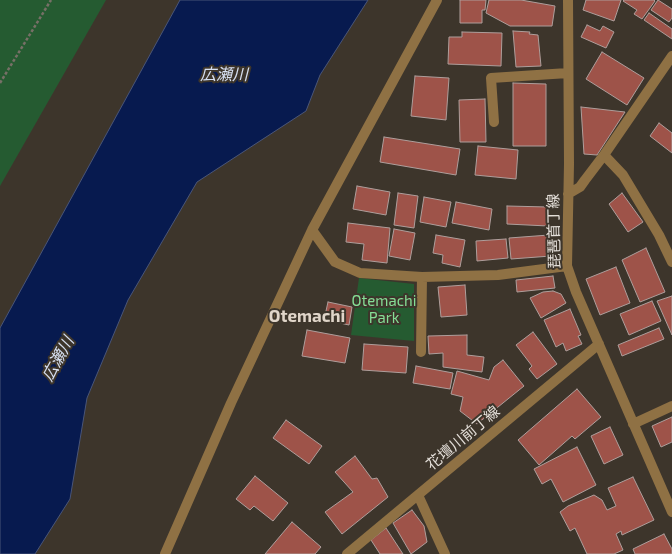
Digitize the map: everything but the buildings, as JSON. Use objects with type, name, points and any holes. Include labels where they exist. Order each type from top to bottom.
[{"type":"street","points":[[165,554],[231,403],[312,230],[437,0]]},
{"type":"street","name":"琵琶首丁線","points":[[568,0],[567,266],[576,292],[672,512]]},
{"type":"street","points":[[568,194],[580,187],[604,155],[672,56]]},
{"type":"street","points":[[494,122],[491,78],[568,73]]},
{"type":"street","points":[[604,155],[623,175],[659,235],[672,262]]},
{"type":"street","points":[[312,230],[335,262],[360,273],[422,277],[498,275],[567,266]]},
{"type":"street","points":[[421,352],[422,277]]},
{"type":"street","name":"花壇川前丁線","points":[[347,554],[599,344]]},
{"type":"street","points":[[633,424],[672,406]]},
{"type":"street","points":[[418,495],[445,554]]},
{"type":"path","points":[[0,83],[51,0]]},
{"type":"green space","points":[[0,0],[106,0],[0,186]]},
{"type":"green space","name":"Otemachi Park","points":[[359,278],[414,284],[414,341],[351,335]]},
{"type":"water","name":"広瀬川","points":[[180,0],[368,0],[320,75],[306,111],[197,182],[128,300],[87,398],[70,499],[35,554],[0,554],[0,328]]},
{"type":"district","name":"Otemachi","points":[[307,316]]}]
